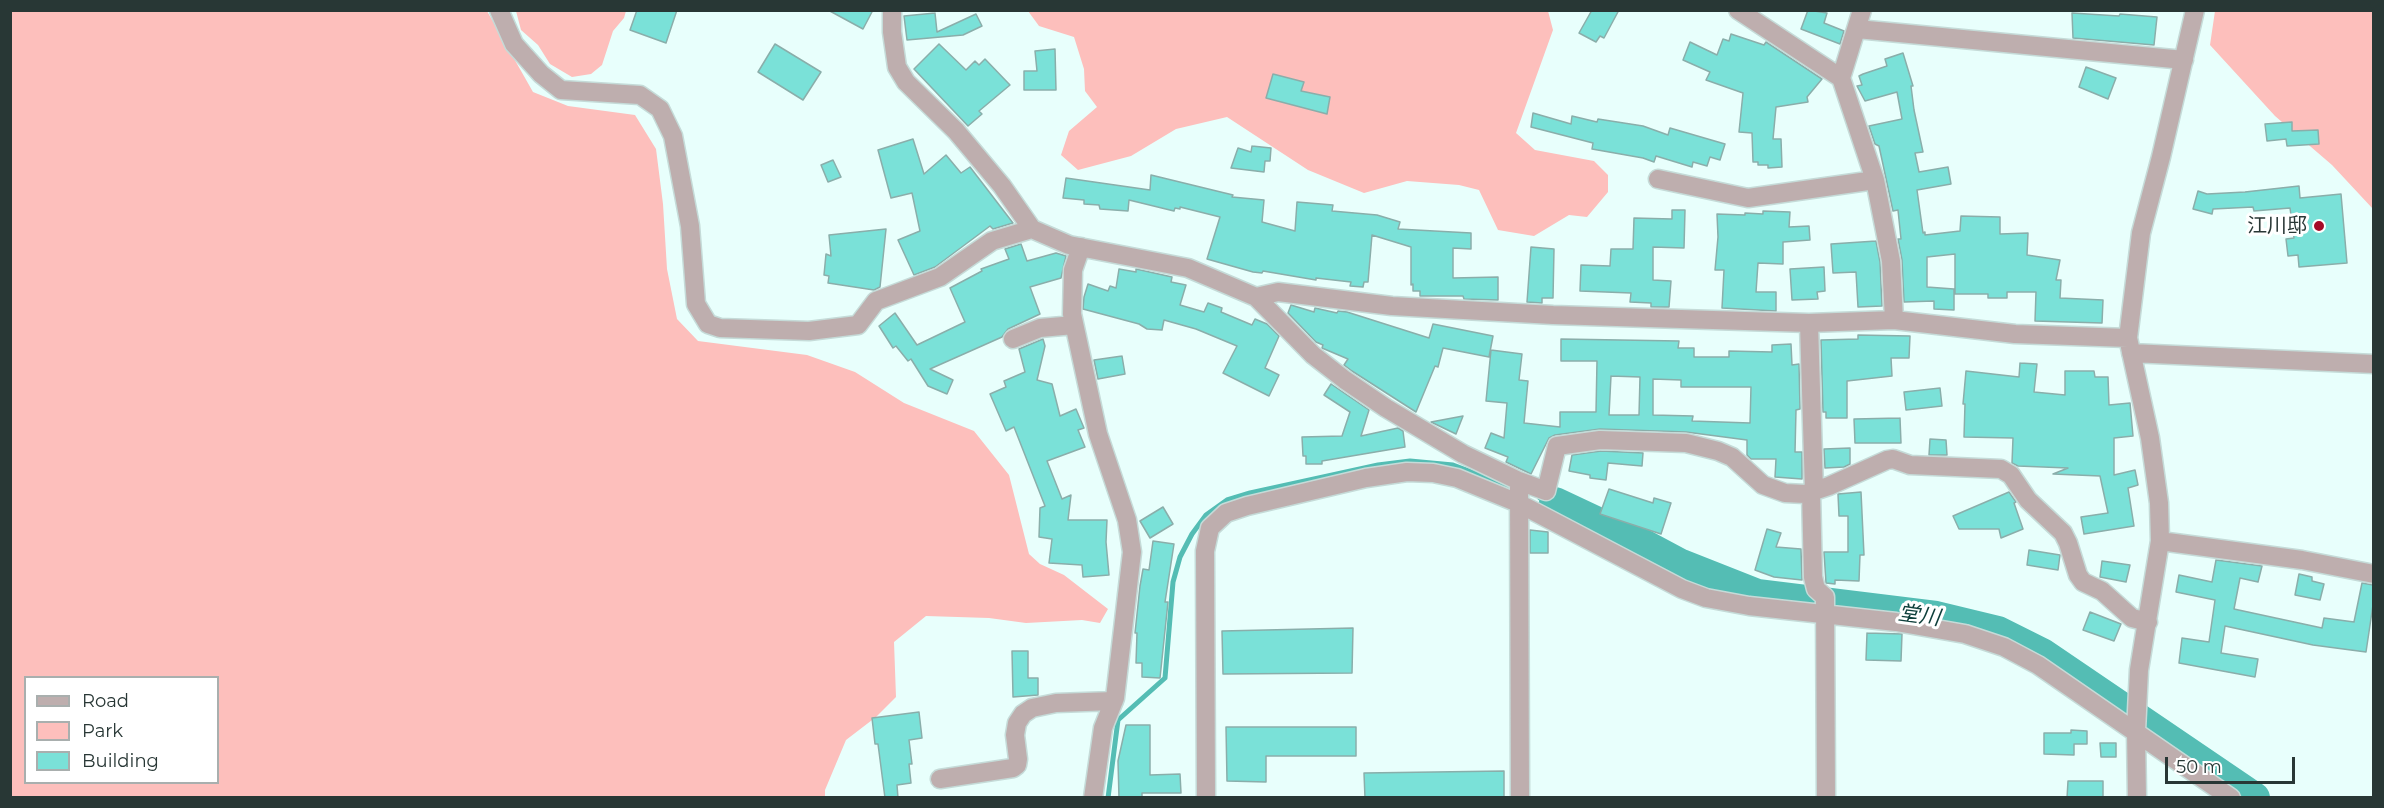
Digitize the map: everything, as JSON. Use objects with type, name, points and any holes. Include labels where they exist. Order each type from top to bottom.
[{"type":"street","points":[[499,10],[514,44],[541,74],[561,90],[640,95],[660,109],[673,136],[690,226],[696,304],[708,324],[720,328],[809,331],[858,325],[876,301],[940,277],[992,241],[1032,229]]},
{"type":"street","points":[[892,10],[892,32],[897,67],[906,82],[956,131],[1002,186],[1032,229],[1069,245],[1188,268],[1256,297],[1313,355],[1345,380],[1386,408],[1463,454],[1518,492],[1682,589],[1706,598],[1749,606],[1824,608],[1965,634],[2004,647],[2038,665],[2231,798]]},
{"type":"street","points":[[1738,10],[1841,78]]},
{"type":"street","points":[[1862,10],[1841,78],[1875,180],[1891,261],[1894,320]]},
{"type":"street","points":[[2137,798],[2136,731],[2139,670],[2160,541],[2159,503],[2150,438],[2130,346],[2141,233],[2195,10]]},
{"type":"street","points":[[1857,28],[2184,60]]},
{"type":"street","points":[[1658,179],[1748,198],[1875,180]]},
{"type":"street","points":[[1081,247],[1073,270],[1072,314],[1098,434],[1127,520],[1132,552],[1114,701],[1103,728],[1093,798]]},
{"type":"street","points":[[1256,297],[1278,292],[1404,307],[1553,315],[1809,323],[1894,320],[2130,346],[2373,364]]},
{"type":"street","points":[[1809,323],[1813,577],[1816,589],[1825,597],[1826,798]]},
{"type":"street","points":[[1013,339],[1040,328],[1074,325]]},
{"type":"street","points":[[1206,798],[1205,551],[1210,528],[1226,513],[1247,506],[1366,478],[1407,472],[1433,473],[1518,492],[1546,491],[1557,446],[1600,440],[1686,443],[1718,451],[1732,457],[1763,485],[1785,493],[1805,494],[1893,459],[1910,465],[1993,467],[2006,471],[2028,500],[2063,533],[2078,575],[2083,582],[2102,591],[2132,618],[2148,622]]},
{"type":"street","points":[[1518,492],[1520,798]]},
{"type":"street","points":[[2160,541],[2302,560],[2373,574]]},
{"type":"street","points":[[940,779],[1013,768],[1017,765],[1015,735],[1017,723],[1023,714],[1032,708],[1056,703],[1114,701]]},
{"type":"green space","points":[[516,10],[626,11],[624,18],[613,31],[602,65],[591,74],[572,77],[550,64],[538,45],[521,30]]},
{"type":"green space","points":[[10,11],[487,11],[533,92],[568,106],[635,115],[656,149],[663,204],[667,269],[677,319],[698,341],[807,355],[855,372],[904,403],[974,431],[1009,475],[1029,554],[1040,564],[1064,575],[1108,609],[1100,623],[1082,620],[1026,623],[989,618],[926,616],[894,642],[896,697],[876,717],[846,740],[825,790],[825,797],[11,797]]},
{"type":"green space","points":[[1028,11],[1548,11],[1553,30],[1516,133],[1535,150],[1594,161],[1608,175],[1608,192],[1587,217],[1569,215],[1534,236],[1498,230],[1479,190],[1459,185],[1407,181],[1364,193],[1308,170],[1227,117],[1176,129],[1131,156],[1078,170],[1061,155],[1069,131],[1097,107],[1085,91],[1084,69],[1074,37],[1039,26]]},
{"type":"green space","points":[[2215,11],[2373,11],[2373,209],[2332,165],[2275,116],[2210,45]]},
{"type":"building","points":[[637,10],[677,10],[666,43],[630,30]]},
{"type":"building","points":[[828,10],[873,10],[863,29]]},
{"type":"building","points":[[1592,10],[1619,10],[1604,38],[1600,36],[1596,42],[1579,33]]},
{"type":"building","points":[[1808,10],[1827,13],[1824,23],[1844,31],[1840,44],[1801,29]]},
{"type":"building","points":[[935,13],[937,32],[976,14],[982,26],[963,35],[907,40],[904,16]]},
{"type":"building","points":[[2072,13],[2157,17],[2154,45],[2073,38]]},
{"type":"building","points":[[1731,34],[1764,45],[1766,42],[1822,79],[1807,97],[1808,102],[1776,107],[1773,139],[1781,139],[1782,167],[1768,168],[1768,165],[1758,165],[1758,162],[1753,162],[1752,133],[1739,132],[1743,93],[1706,80],[1710,72],[1683,60],[1690,42],[1717,55],[1723,39],[1729,41]]},
{"type":"building","points":[[775,44],[821,72],[803,100],[758,72]]},
{"type":"building","points":[[939,44],[966,70],[975,61],[979,65],[985,59],[1010,85],[979,111],[982,114],[968,126],[914,69]]},
{"type":"building","points":[[1055,49],[1056,90],[1024,90],[1024,71],[1037,71],[1035,51]]},
{"type":"building","points":[[1903,53],[1913,86],[1911,86],[1914,110],[1923,152],[1915,153],[1919,172],[1948,167],[1951,184],[1917,190],[1923,233],[1925,232],[1925,235],[1960,231],[1961,216],[2000,217],[2000,234],[2028,233],[2027,255],[2060,260],[2056,280],[2061,280],[2060,298],[2103,300],[2102,323],[2035,321],[2036,292],[2007,292],[2007,298],[1988,298],[1988,294],[1955,294],[1955,254],[1927,257],[1927,287],[1954,289],[1954,310],[1934,309],[1934,301],[1904,302],[1902,260],[1898,239],[1901,239],[1898,210],[1893,211],[1879,146],[1875,144],[1869,126],[1902,119],[1897,92],[1865,101],[1857,86],[1862,85],[1859,76],[1887,66],[1885,59]]},
{"type":"building","points":[[2086,67],[2116,78],[2108,99],[2079,87]]},
{"type":"building","points":[[1273,74],[1304,82],[1301,91],[1330,97],[1327,114],[1266,98]]},
{"type":"building","points":[[1533,113],[1571,124],[1572,116],[1597,122],[1598,119],[1643,126],[1668,135],[1670,128],[1725,144],[1720,160],[1710,157],[1707,166],[1693,162],[1692,167],[1656,156],[1654,162],[1592,149],[1593,143],[1531,127]]},
{"type":"building","points":[[2292,122],[2292,131],[2318,130],[2319,144],[2287,146],[2286,139],[2267,141],[2265,124]]},
{"type":"building","points":[[913,139],[924,174],[946,155],[961,173],[970,167],[1013,223],[993,229],[990,226],[935,267],[914,275],[898,240],[920,231],[912,193],[891,198],[878,150]]},
{"type":"building","points":[[1252,146],[1271,148],[1270,161],[1265,161],[1264,172],[1231,168],[1238,148],[1251,152]]},
{"type":"building","points":[[833,160],[841,177],[828,182],[821,165]]},
{"type":"building","points":[[1151,175],[1233,195],[1232,197],[1264,200],[1262,222],[1295,231],[1297,202],[1333,205],[1332,211],[1377,215],[1400,222],[1398,229],[1471,233],[1471,249],[1453,248],[1453,278],[1498,277],[1498,300],[1464,299],[1463,296],[1420,296],[1420,291],[1413,291],[1413,284],[1411,285],[1411,247],[1372,235],[1368,282],[1364,282],[1363,287],[1350,286],[1351,282],[1316,278],[1316,280],[1263,271],[1262,273],[1253,272],[1207,259],[1220,217],[1180,207],[1180,209],[1175,208],[1174,211],[1129,200],[1128,211],[1100,209],[1099,205],[1084,204],[1084,200],[1063,198],[1066,178],[1150,190]]},
{"type":"building","points":[[2299,186],[2300,198],[2341,194],[2347,263],[2299,267],[2298,255],[2288,256],[2286,239],[2294,238],[2290,208],[2254,211],[2253,207],[2213,209],[2212,214],[2193,209],[2198,191],[2207,194]]},
{"type":"building","points":[[1672,210],[1685,210],[1684,248],[1653,247],[1653,280],[1671,281],[1669,307],[1651,307],[1651,303],[1630,302],[1631,293],[1580,291],[1581,265],[1610,266],[1611,249],[1633,249],[1634,218],[1672,219]]},
{"type":"building","points":[[1763,211],[1790,212],[1789,227],[1809,226],[1810,240],[1783,242],[1783,264],[1758,263],[1756,292],[1776,292],[1776,311],[1722,308],[1724,270],[1715,270],[1718,237],[1717,214],[1763,214]]},
{"type":"building","points":[[886,229],[880,287],[874,290],[828,283],[829,276],[824,275],[826,254],[831,256],[829,235]]},
{"type":"building","points":[[1876,241],[1880,262],[1882,306],[1858,307],[1856,272],[1833,273],[1831,244]]},
{"type":"building","points":[[1021,244],[1027,261],[1056,253],[1066,256],[1061,278],[1030,287],[1040,314],[1008,329],[1002,337],[930,369],[953,380],[947,394],[928,386],[911,359],[908,361],[896,346],[893,348],[879,326],[895,313],[917,345],[965,322],[950,288],[982,271],[981,269],[1009,259],[1005,249]]},
{"type":"building","points":[[1531,247],[1554,249],[1553,298],[1542,298],[1542,303],[1527,302]]},
{"type":"building","points":[[1824,267],[1825,291],[1817,292],[1818,299],[1792,300],[1790,269]]},
{"type":"building","points":[[1119,269],[1136,272],[1136,269],[1172,277],[1171,282],[1186,285],[1180,305],[1204,312],[1208,303],[1222,308],[1221,312],[1252,325],[1255,319],[1267,324],[1279,336],[1265,368],[1279,375],[1269,396],[1223,373],[1237,346],[1196,329],[1164,320],[1162,330],[1147,329],[1139,324],[1083,309],[1088,284],[1108,291],[1110,286],[1116,288]]},
{"type":"building","points":[[1291,305],[1314,312],[1315,308],[1337,313],[1338,311],[1347,312],[1429,338],[1433,324],[1493,336],[1489,357],[1443,348],[1438,367],[1435,366],[1416,412],[1344,365],[1348,359],[1322,348],[1323,345],[1316,342],[1288,313]]},
{"type":"building","points":[[1858,335],[1910,336],[1909,358],[1891,358],[1892,376],[1847,381],[1847,418],[1826,418],[1826,412],[1823,412],[1821,340],[1858,339]]},
{"type":"building","points":[[1043,339],[1045,346],[1037,380],[1052,384],[1060,416],[1076,409],[1084,428],[1078,430],[1085,447],[1047,461],[1062,499],[1071,495],[1068,520],[1107,520],[1109,575],[1083,577],[1082,565],[1049,563],[1052,539],[1039,537],[1040,508],[1045,506],[1014,427],[1006,431],[990,394],[1006,387],[1004,381],[1025,372],[1019,349]]},
{"type":"building","points":[[1561,339],[1679,341],[1678,348],[1694,348],[1694,357],[1729,357],[1729,351],[1772,352],[1772,345],[1791,344],[1792,365],[1799,364],[1800,409],[1796,410],[1795,452],[1802,452],[1802,479],[1775,477],[1776,459],[1751,459],[1747,455],[1747,440],[1686,432],[1600,429],[1555,435],[1549,438],[1531,474],[1506,462],[1508,457],[1485,448],[1491,433],[1504,438],[1507,403],[1486,401],[1491,350],[1522,354],[1519,380],[1528,381],[1524,423],[1560,427],[1560,412],[1596,412],[1597,361],[1561,361]],"holes":[[[1611,376],[1640,377],[1639,415],[1609,415]],[[1653,379],[1681,380],[1681,387],[1751,387],[1750,423],[1692,421],[1693,416],[1653,415]]]},
{"type":"building","points":[[1122,356],[1125,374],[1098,379],[1094,360]]},
{"type":"building","points":[[2020,363],[2037,364],[2034,392],[2065,395],[2065,371],[2094,371],[2095,377],[2108,377],[2109,405],[2130,403],[2133,436],[2114,438],[2114,475],[2135,470],[2138,485],[2128,488],[2134,526],[2084,534],[2081,517],[2108,513],[2100,476],[2053,474],[2068,468],[2018,466],[2012,463],[2013,438],[1964,437],[1965,404],[1963,404],[1966,371],[2019,377]]},
{"type":"building","points":[[1331,384],[1369,410],[1361,436],[1398,428],[1403,431],[1405,447],[1322,461],[1322,464],[1306,464],[1302,437],[1342,436],[1350,412],[1324,395]]},
{"type":"building","points":[[1940,388],[1942,406],[1906,410],[1904,392]]},
{"type":"building","points":[[1463,416],[1456,434],[1431,422]]},
{"type":"building","points":[[1900,418],[1901,443],[1855,443],[1854,419]]},
{"type":"building","points":[[1930,439],[1946,440],[1947,455],[1929,455]]},
{"type":"building","points":[[1850,448],[1850,464],[1844,467],[1825,468],[1824,449]]},
{"type":"building","points":[[1601,451],[1643,453],[1642,466],[1608,463],[1606,480],[1590,478],[1590,475],[1569,471],[1572,455]]},
{"type":"building","points":[[1609,489],[1653,503],[1654,498],[1671,503],[1661,534],[1600,514]]},
{"type":"building","points":[[1861,492],[1864,555],[1860,555],[1859,581],[1835,580],[1835,584],[1826,583],[1824,552],[1848,552],[1848,516],[1839,516],[1838,494]]},
{"type":"building","points":[[2009,492],[2016,502],[2014,503],[2023,529],[2001,538],[1999,529],[1959,529],[1953,516]]},
{"type":"building","points":[[1163,507],[1173,524],[1150,538],[1140,521]]},
{"type":"building","points":[[1767,529],[1781,533],[1776,547],[1801,549],[1802,580],[1774,577],[1755,570]]},
{"type":"building","points":[[1530,530],[1548,532],[1548,553],[1530,553]]},
{"type":"building","points":[[1153,541],[1174,544],[1165,602],[1168,602],[1160,678],[1142,677],[1142,663],[1136,663],[1137,633],[1135,633],[1140,586],[1143,569],[1149,570]]},
{"type":"building","points":[[2029,550],[2060,555],[2058,570],[2027,565]]},
{"type":"building","points":[[2216,560],[2262,566],[2258,582],[2240,578],[2234,609],[2322,628],[2324,618],[2354,622],[2362,583],[2373,585],[2373,605],[2366,652],[2313,645],[2225,626],[2221,653],[2258,659],[2255,677],[2179,663],[2182,638],[2209,642],[2215,600],[2176,592],[2179,575],[2212,582]]},
{"type":"building","points":[[2102,561],[2130,565],[2126,582],[2100,577]]},
{"type":"building","points":[[2299,574],[2312,577],[2312,581],[2324,584],[2320,600],[2295,595]]},
{"type":"building","points":[[2090,612],[2121,624],[2114,641],[2083,630]]},
{"type":"building","points":[[1353,628],[1352,673],[1223,674],[1222,631]]},
{"type":"building","points":[[1867,633],[1902,634],[1901,661],[1866,660]]},
{"type":"building","points":[[1012,651],[1028,651],[1028,678],[1038,678],[1038,695],[1013,697]]},
{"type":"building","points":[[919,712],[922,738],[909,740],[912,764],[909,764],[911,783],[897,785],[898,798],[885,798],[872,718]]},
{"type":"building","points":[[1126,725],[1150,725],[1150,775],[1180,774],[1181,793],[1142,793],[1142,798],[1119,798],[1118,761]]},
{"type":"building","points":[[1226,727],[1356,727],[1356,756],[1266,756],[1266,782],[1227,781]]},
{"type":"building","points":[[2071,730],[2087,731],[2087,744],[2074,744],[2074,755],[2044,754],[2044,733],[2071,733]]},
{"type":"building","points":[[2100,743],[2116,743],[2116,757],[2101,757]]},
{"type":"building","points":[[1504,771],[1504,798],[1365,798],[1364,773]]},
{"type":"building","points":[[2068,781],[2103,781],[2103,798],[2067,798]]},
{"type":"waterway","points":[[1108,798],[1118,720],[1165,678],[1173,582],[1180,557],[1192,534],[1206,515],[1227,500],[1250,493],[1378,465],[1410,461],[1453,465],[1517,489]]},
{"type":"waterway","points":[[1540,498],[1555,503]]},
{"type":"waterway","name":"堂川","points":[[1555,503],[1681,565],[1757,595],[1936,617],[1998,632],[2042,654],[2254,798]]},
{"type":"place","name":"江川邸","points":[[2319,226]]}]
